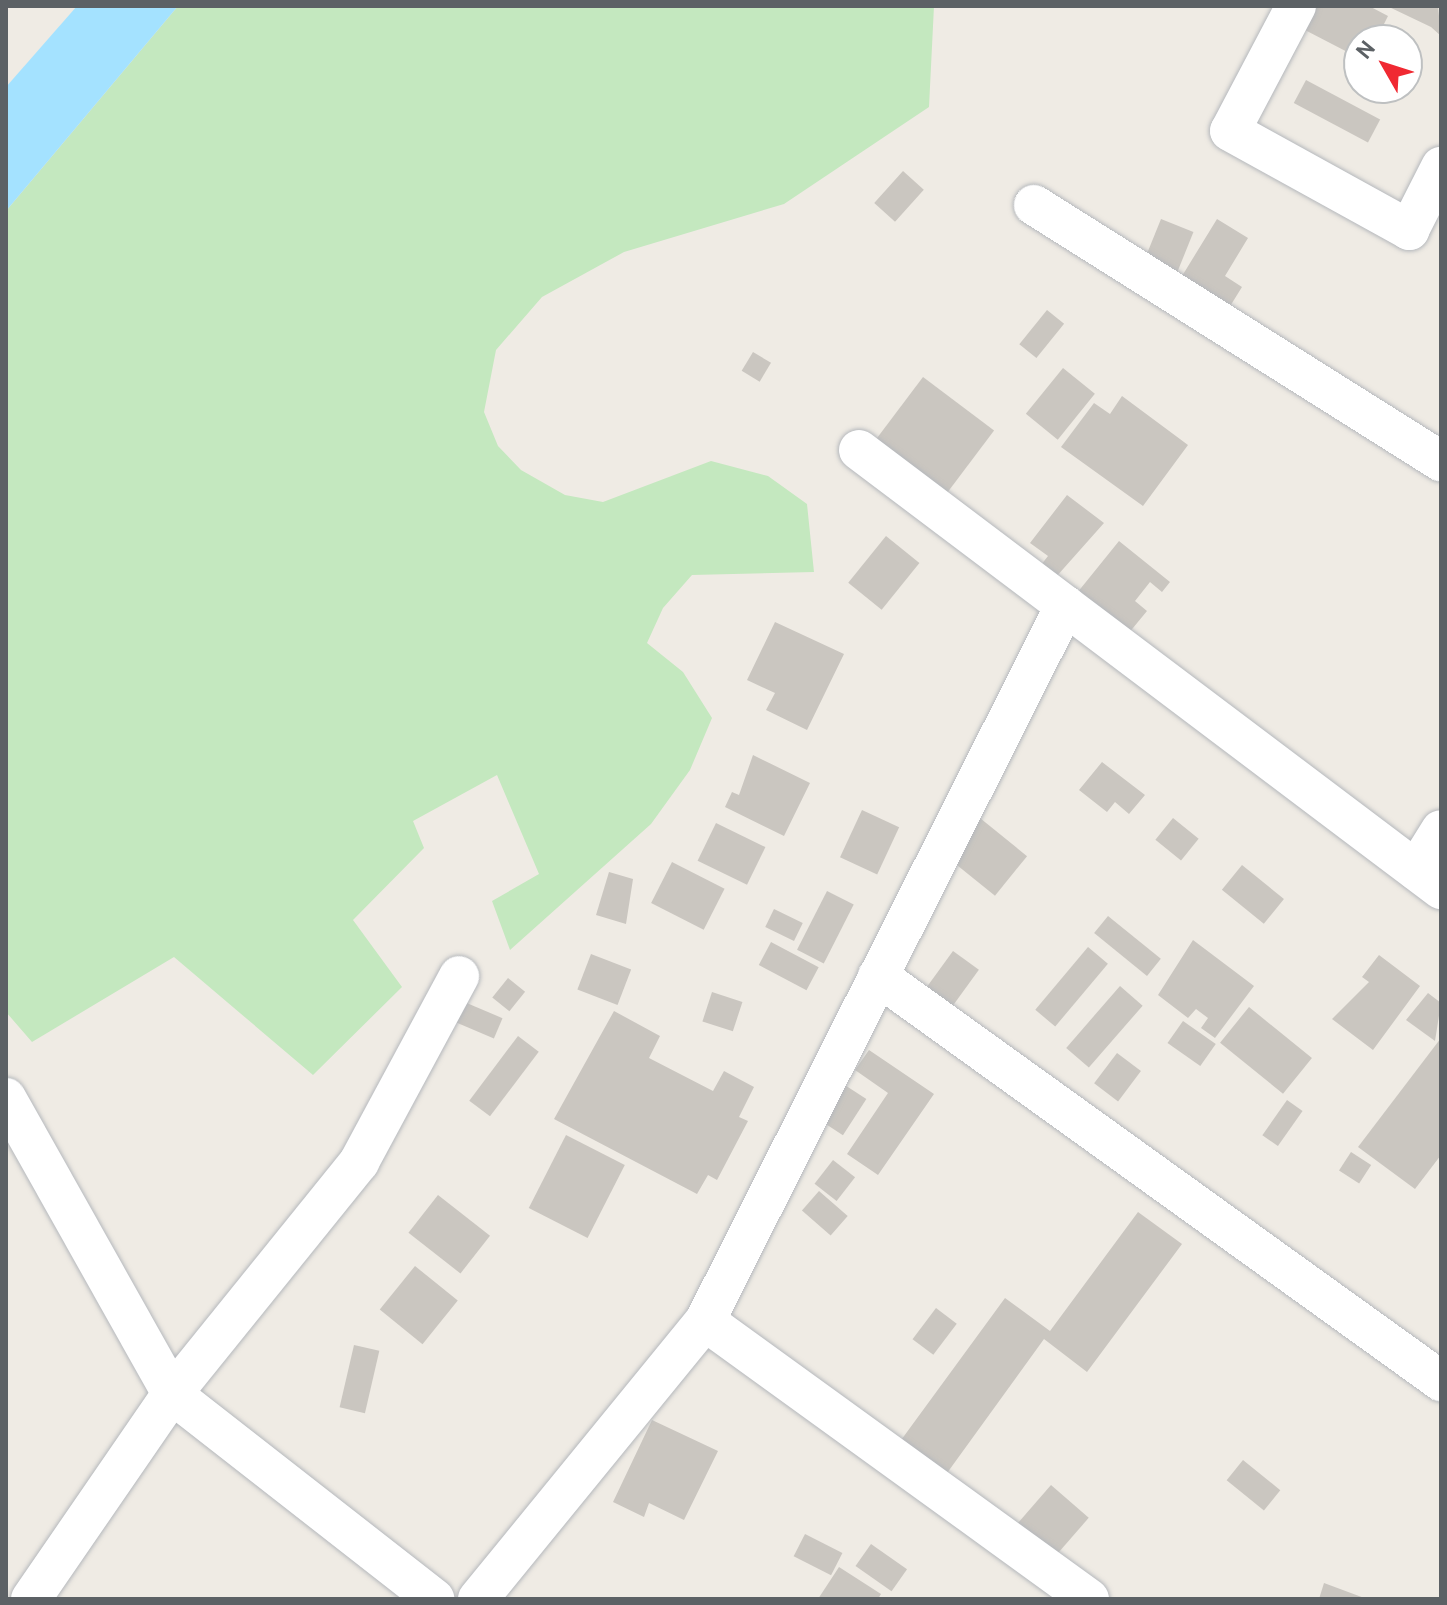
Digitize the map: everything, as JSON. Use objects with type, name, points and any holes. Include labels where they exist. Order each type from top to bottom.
[{"type":"street","points":[[1296,6],[1230,131],[1409,230],[1441,167]]},
{"type":"street","points":[[1034,205],[1441,461]]},
{"type":"street","points":[[859,450],[1428,880],[1441,830]]},
{"type":"street","points":[[478,1599],[705,1321],[1065,606]]},
{"type":"street","points":[[31,1599],[172,1394],[359,1162],[459,976]]},
{"type":"street","points":[[878,976],[1441,1381]]},
{"type":"street","points":[[6,1098],[172,1394],[434,1599]]},
{"type":"street","points":[[705,1321],[1089,1599]]},
{"type":"green space","points":[[178,6],[934,6],[929,107],[784,204],[624,252],[542,297],[496,350],[484,412],[498,446],[521,470],[565,495],[603,502],[711,461],[768,476],[807,504],[814,572],[692,575],[663,608],[647,643],[683,672],[712,718],[690,770],[651,824],[510,950],[492,901],[539,874],[497,775],[413,821],[424,848],[353,920],[402,987],[313,1075],[174,957],[32,1042],[6,1012],[6,211]]},
{"type":"water","points":[[77,6],[178,6],[6,211],[6,87]]},
{"type":"building","points":[[1315,6],[1369,6],[1388,16],[1384,24],[1343,24],[1343,50],[1303,29]]},
{"type":"building","points":[[1387,6],[1438,6],[1441,36],[1431,27]]},
{"type":"building","points":[[1306,80],[1343,100],[1343,104],[1351,104],[1380,119],[1368,142],[1294,103]]},
{"type":"building","points":[[903,171],[924,190],[895,222],[874,203]]},
{"type":"building","points":[[1161,219],[1193,232],[1172,284],[1140,271]]},
{"type":"building","points":[[1217,219],[1248,238],[1225,276],[1242,287],[1219,324],[1171,294]]},
{"type":"building","points":[[1047,310],[1064,324],[1036,358],[1019,344]]},
{"type":"building","points":[[753,352],[771,363],[760,382],[742,371]]},
{"type":"building","points":[[1063,368],[1095,394],[1058,440],[1026,414]]},
{"type":"building","points":[[923,377],[994,431],[927,520],[856,466]]},
{"type":"building","points":[[1122,396],[1188,445],[1143,506],[1061,447],[1094,403],[1110,414]]},
{"type":"building","points":[[1067,495],[1104,523],[1056,577],[1041,565],[1048,556],[1030,543]]},
{"type":"building","points":[[886,536],[919,563],[882,610],[848,583]]},
{"type":"building","points":[[1119,541],[1170,582],[1162,592],[1150,582],[1135,601],[1147,611],[1128,634],[1077,593]]},
{"type":"building","points":[[775,622],[844,654],[807,730],[766,710],[775,693],[747,680]]},
{"type":"building","points":[[753,755],[810,783],[784,836],[725,807],[732,792],[739,795]]},
{"type":"building","points":[[1102,762],[1145,795],[1129,814],[1115,802],[1107,812],[1079,790]]},
{"type":"building","points":[[862,810],[899,827],[877,874],[840,857]]},
{"type":"building","points":[[975,814],[1027,856],[995,896],[943,854]]},
{"type":"building","points":[[1173,818],[1199,839],[1181,861],[1155,840]]},
{"type":"building","points":[[716,823],[765,847],[747,885],[698,861]]},
{"type":"building","points":[[672,862],[725,889],[704,930],[651,903]]},
{"type":"building","points":[[1242,865],[1284,899],[1264,924],[1222,890]]},
{"type":"building","points":[[609,872],[633,879],[626,924],[596,915]]},
{"type":"building","points":[[827,891],[854,905],[824,963],[797,950]]},
{"type":"building","points":[[774,909],[803,923],[794,941],[765,927]]},
{"type":"building","points":[[1108,916],[1161,959],[1147,976],[1094,933]]},
{"type":"building","points":[[1193,940],[1254,986],[1215,1038],[1201,1028],[1208,1018],[1196,1009],[1188,1018],[1158,995]]},
{"type":"building","points":[[771,942],[819,967],[806,990],[759,965]]},
{"type":"building","points":[[1088,947],[1108,964],[1055,1027],[1035,1010]]},
{"type":"building","points":[[953,951],[979,970],[944,1018],[918,1000]]},
{"type":"building","points":[[591,954],[631,969],[618,1005],[577,989]]},
{"type":"building","points":[[1379,955],[1420,986],[1373,1050],[1332,1019],[1369,982],[1362,977]]},
{"type":"building","points":[[508,978],[525,992],[509,1011],[492,997]]},
{"type":"building","points":[[1120,986],[1143,1006],[1089,1068],[1066,1048]]},
{"type":"building","points":[[712,992],[742,1002],[733,1031],[702,1021]]},
{"type":"building","points":[[1428,993],[1441,1003],[1435,1041],[1406,1020]]},
{"type":"building","points":[[462,1001],[503,1018],[494,1038],[453,1021]]},
{"type":"building","points":[[1249,1007],[1312,1058],[1283,1094],[1220,1043]]},
{"type":"building","points":[[614,1011],[660,1036],[649,1058],[713,1091],[724,1071],[754,1087],[739,1117],[748,1121],[717,1180],[708,1175],[697,1194],[554,1119]]},
{"type":"building","points":[[1183,1021],[1216,1044],[1200,1066],[1168,1043]]},
{"type":"building","points":[[518,1036],[539,1052],[490,1116],[469,1101]]},
{"type":"building","points":[[1441,1038],[1441,1155],[1415,1189],[1358,1147]]},
{"type":"building","points":[[869,1050],[934,1094],[878,1175],[847,1154],[888,1093],[855,1070]]},
{"type":"building","points":[[1117,1053],[1141,1071],[1118,1101],[1094,1083]]},
{"type":"building","points":[[837,1080],[866,1099],[843,1135],[814,1116]]},
{"type":"building","points":[[1287,1100],[1303,1111],[1278,1146],[1262,1135]]},
{"type":"building","points":[[566,1135],[625,1165],[588,1238],[529,1208]]},
{"type":"building","points":[[1351,1152],[1371,1165],[1359,1184],[1339,1170]]},
{"type":"building","points":[[833,1160],[855,1177],[837,1201],[815,1184]]},
{"type":"building","points":[[819,1191],[848,1216],[831,1236],[802,1211]]},
{"type":"building","points":[[438,1195],[490,1236],[460,1273],[408,1233]]},
{"type":"building","points":[[1138,1212],[1182,1244],[1087,1372],[1044,1339],[942,1480],[896,1447],[1005,1298],[1050,1331]]},
{"type":"building","points":[[415,1266],[458,1301],[423,1344],[380,1310]]},
{"type":"building","points":[[936,1308],[957,1324],[933,1355],[913,1339]]},
{"type":"building","points":[[354,1345],[379,1351],[365,1413],[340,1407]]},
{"type":"building","points":[[652,1420],[718,1451],[684,1520],[649,1503],[644,1517],[613,1502]]},
{"type":"building","points":[[1243,1460],[1280,1490],[1264,1510],[1227,1480]]},
{"type":"building","points":[[1051,1485],[1089,1518],[1053,1559],[1015,1527]]},
{"type":"building","points":[[805,1534],[842,1553],[831,1575],[794,1556]]},
{"type":"building","points":[[871,1544],[907,1569],[892,1591],[856,1566]]},
{"type":"building","points":[[839,1567],[881,1594],[878,1599],[818,1599]]},
{"type":"building","points":[[1324,1583],[1367,1599],[1319,1599]]}]
